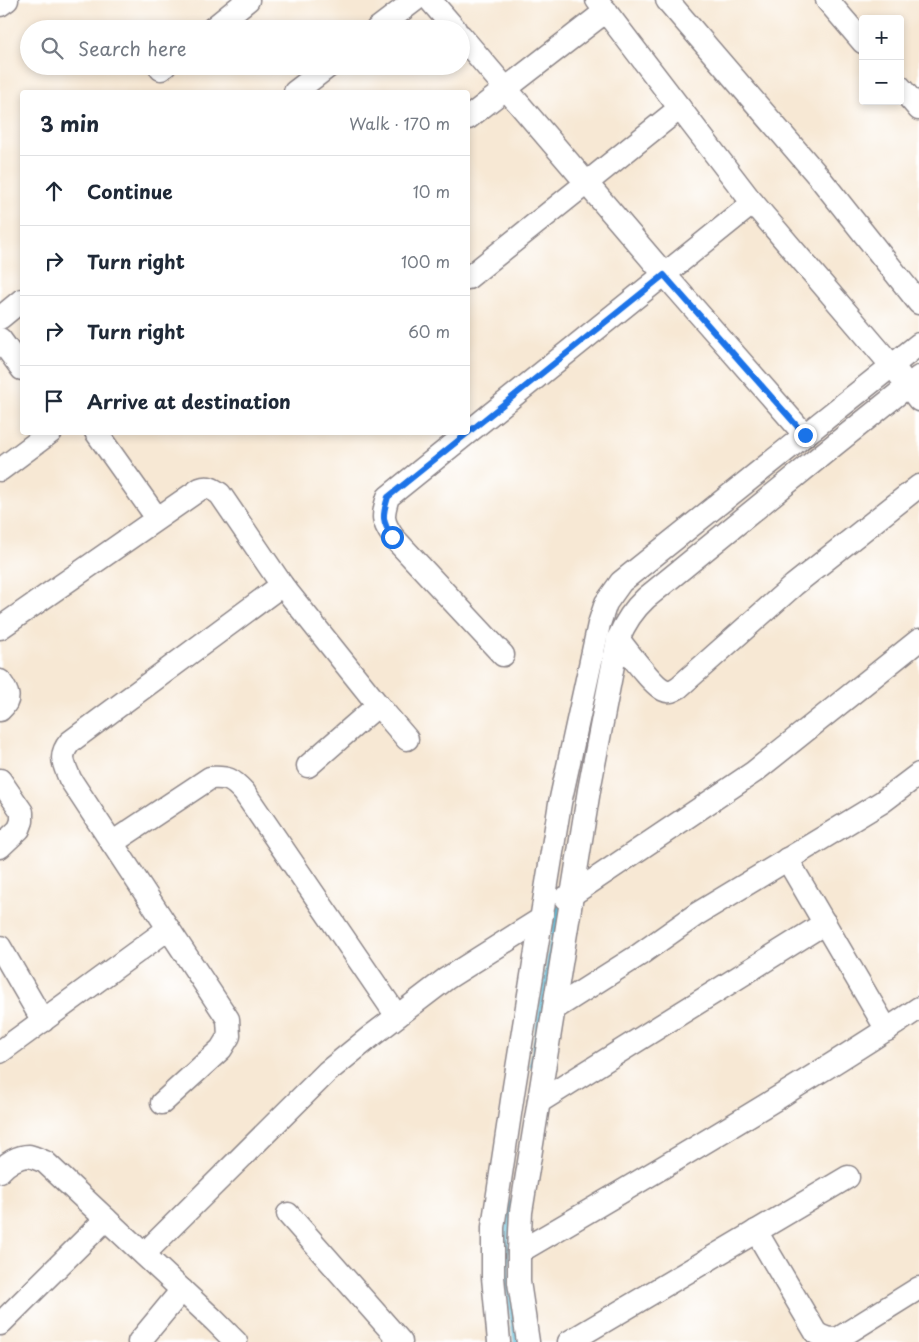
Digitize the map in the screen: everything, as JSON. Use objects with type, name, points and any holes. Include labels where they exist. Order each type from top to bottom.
[{"type":"street","points":[[0,5],[7,0]]},
{"type":"street","points":[[223,20],[248,0]]},
{"type":"street","points":[[388,20],[414,0]]},
{"type":"street","points":[[430,0],[447,20]]},
{"type":"street","points":[[667,0],[819,177],[919,303]]},
{"type":"street","points":[[827,0],[859,37]]},
{"type":"street","points":[[470,116],[602,6],[753,203],[907,381]]},
{"type":"street","points":[[470,46],[664,275],[805,435]]},
{"type":"street","points":[[298,90],[317,75]]},
{"type":"street","points":[[904,91],[919,109]]},
{"type":"street","points":[[470,276],[680,108]]},
{"type":"street","points":[[470,431],[753,203]]},
{"type":"street","points":[[0,318],[20,302]]},
{"type":"street","points":[[0,339],[20,366]]},
{"type":"street","points":[[500,1342],[493,1277],[493,1227],[514,1087],[555,904],[589,790],[618,639],[625,622],[646,598],[823,454],[907,381],[919,344]]},
{"type":"street","points":[[528,1342],[519,1282],[521,1212],[554,1009],[555,904],[560,803],[599,624],[606,603],[621,582],[805,435],[907,381]]},
{"type":"street","points":[[0,470],[47,435]]},
{"type":"street","points":[[98,435],[157,518]]},
{"type":"street","points":[[465,435],[388,497],[384,512],[385,526],[392,537],[503,655]]},
{"type":"street","points":[[618,639],[655,684],[665,691],[672,691],[679,687],[794,585],[919,486]]},
{"type":"street","points":[[0,628],[200,489],[210,488],[220,494],[282,585],[378,706],[407,739]]},
{"type":"street","points":[[162,1103],[222,1049],[229,1036],[228,1020],[70,779],[63,761],[64,749],[70,742],[282,585]]},
{"type":"street","points":[[144,1254],[326,1072],[446,979],[754,772],[919,640]]},
{"type":"street","points":[[0,681],[6,690],[8,698],[0,710]]},
{"type":"street","points":[[308,766],[378,706]]},
{"type":"street","points":[[554,1009],[639,955],[697,914],[882,802],[919,774]]},
{"type":"street","points":[[112,843],[210,778],[224,778],[236,783],[397,1016]]},
{"type":"street","points":[[0,780],[22,812],[22,821],[19,829],[0,848]]},
{"type":"street","points":[[787,859],[887,1030]]},
{"type":"street","points":[[539,1102],[825,923]]},
{"type":"street","points":[[0,1052],[168,929]]},
{"type":"street","points":[[0,947],[43,1021]]},
{"type":"street","points":[[519,1252],[627,1189],[887,1030],[919,1008]]},
{"type":"street","points":[[0,1171],[5,1165],[18,1158],[30,1156],[45,1162],[236,1342]]},
{"type":"street","points":[[569,1342],[848,1177]]},
{"type":"street","points":[[288,1214],[401,1342]]},
{"type":"street","points":[[0,1324],[106,1219]]},
{"type":"street","points":[[756,1231],[816,1333],[823,1338],[838,1338],[919,1288]]},
{"type":"street","points":[[138,1342],[182,1290]]},
{"type":"waterway","points":[[582,767],[589,731]]},
{"type":"waterway","points":[[533,1065],[560,898]]},
{"type":"waterway","points":[[511,1204],[506,1237],[506,1272],[517,1342]]},
{"type":"route","points":[[392,537],[385,526],[384,512],[388,497],[664,275],[805,435]]}]
